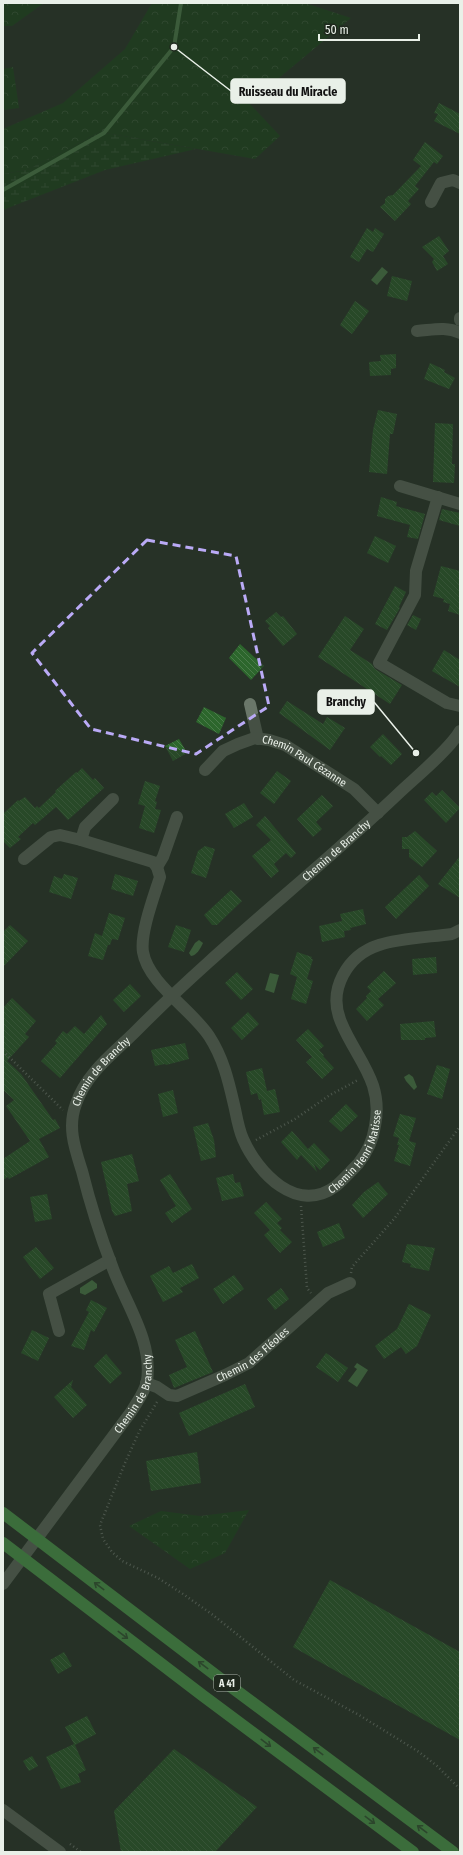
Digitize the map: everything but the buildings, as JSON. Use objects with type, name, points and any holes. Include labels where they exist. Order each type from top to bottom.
[{"type":"highway","name":"A 41","points":[[3,1513],[453,1852]]},
{"type":"highway","name":"A 41","points":[[3,1543],[413,1852]]},
{"type":"highway","points":[[3,1547],[40,1571]]},
{"type":"street","points":[[431,202],[442,183],[453,180],[460,183]]},
{"type":"street","points":[[416,330],[441,328],[452,329],[460,332]]},
{"type":"street","points":[[400,486],[460,504]]},
{"type":"street","points":[[438,497],[416,571],[415,596],[380,663],[447,703],[460,706]]},
{"type":"street","points":[[250,704],[258,739]]},
{"type":"street","name":"Chemin de Branchy","points":[[3,1584],[131,1412],[146,1383],[147,1358],[144,1340],[110,1260],[92,1208],[74,1145],[72,1118],[79,1096],[87,1081],[97,1068],[173,996],[378,813],[459,736]]},
{"type":"street","name":"Chemin Paul Cézanne","points":[[205,770],[223,751],[238,744],[258,739],[269,740],[285,745],[354,788],[378,813]]},
{"type":"street","points":[[81,840],[85,827],[113,800]]},
{"type":"street","points":[[24,859],[51,836],[60,835],[153,862],[157,867],[163,857],[177,817]]},
{"type":"street","name":"Chemin Henri Matisse","points":[[157,867],[160,877],[142,941],[143,953],[148,967],[156,978],[208,1035],[220,1055],[226,1072],[242,1138],[264,1172],[275,1183],[288,1191],[301,1195],[320,1194],[335,1187],[359,1163],[372,1140],[376,1122],[377,1103],[373,1083],[340,1021],[337,1003],[337,990],[347,968],[351,962],[368,950],[381,944],[452,934],[460,930]]},
{"type":"street","points":[[59,1331],[49,1294],[110,1260]]},
{"type":"street","name":"Chemin des Fléoles","points":[[146,1383],[157,1387],[169,1395],[177,1396],[225,1375],[249,1363],[328,1293],[350,1283]]},
{"type":"street","points":[[3,1810],[60,1852]]},
{"type":"path","points":[[3,1051],[72,1118]]},
{"type":"path","points":[[246,1145],[295,1120],[330,1095],[369,1074]]},
{"type":"path","points":[[350,1283],[352,1267],[394,1219],[460,1126]]},
{"type":"path","points":[[301,1195],[307,1288],[318,1302]]},
{"type":"path","points":[[163,1392],[139,1432],[100,1525],[103,1539],[112,1552],[122,1561],[158,1578],[213,1615],[294,1680],[360,1715],[419,1752],[437,1766],[460,1788]]},
{"type":"highlighted area","points":[[147,540],[236,556],[269,706],[196,754],[91,729],[32,653]]},
{"type":"green space","points":[[3,3],[44,3],[12,26],[3,26]]},
{"type":"green space","points":[[152,3],[305,3],[351,18],[249,103],[280,136],[255,159],[100,132],[27,170],[3,174],[3,129],[63,103],[125,49]]},
{"type":"green space","points":[[13,67],[19,108],[3,110],[3,69]]},
{"type":"green space","points":[[100,132],[196,149],[105,170],[3,210],[3,174],[27,170]]},
{"type":"green space","points":[[249,1510],[225,1553],[190,1569],[129,1526],[161,1511],[200,1516]]},
{"type":"shaded area","points":[[382,267],[388,272],[377,285],[371,280]]},
{"type":"shaded area","points":[[199,940],[203,943],[197,953],[191,956],[189,953],[195,943]]},
{"type":"shaded area","points":[[270,973],[279,975],[274,993],[265,990]]},
{"type":"shaded area","points":[[409,1074],[413,1077],[417,1087],[414,1090],[404,1077]]},
{"type":"shaded area","points":[[92,1280],[97,1284],[97,1288],[85,1295],[80,1293],[80,1288]]},
{"type":"shaded area","points":[[357,1363],[368,1370],[357,1387],[348,1381],[357,1369],[354,1367]]},
{"type":"waterway","points":[[3,190],[104,133],[174,47],[181,3]]},
{"type":"place","name":"Ruisseau du Miracle","points":[[174,47]]},
{"type":"place","name":"Branchy","points":[[416,753]]}]
